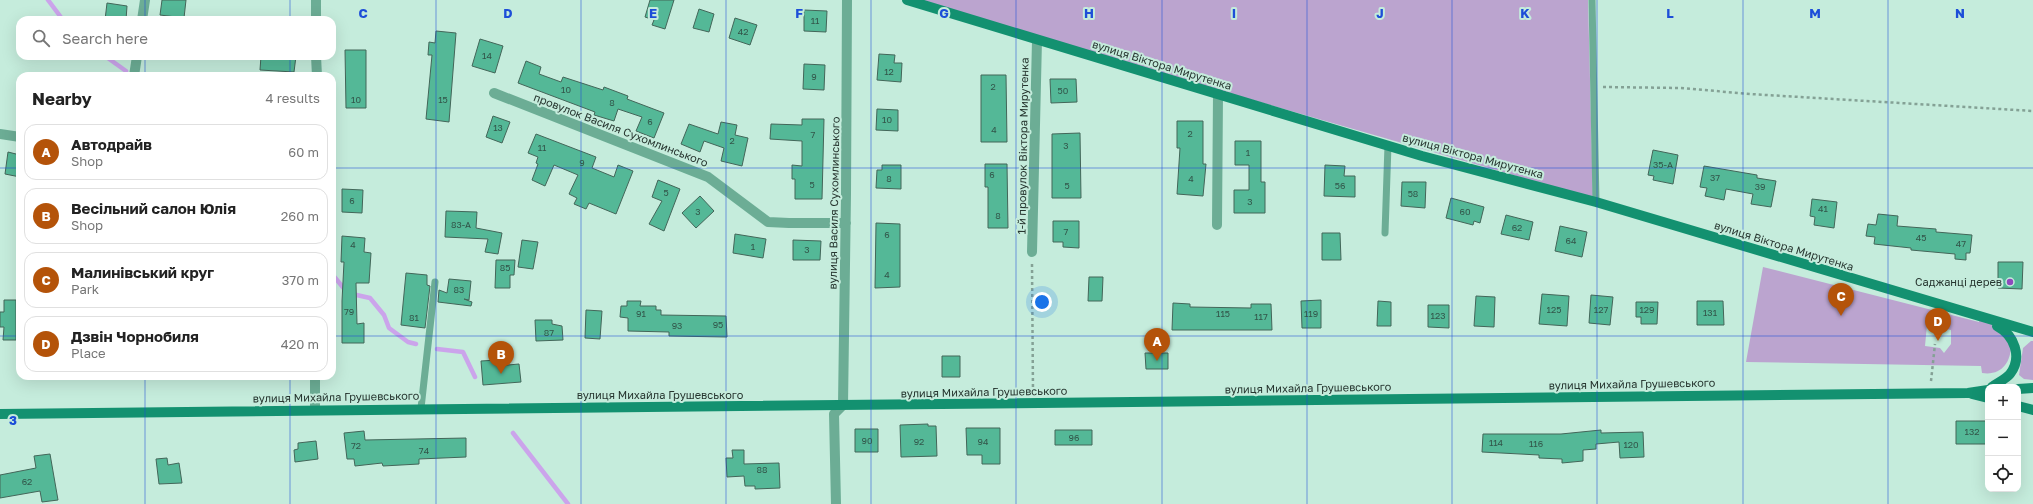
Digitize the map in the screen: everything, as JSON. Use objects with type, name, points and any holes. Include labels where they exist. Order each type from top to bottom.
[{"type":"street","points":[[143,16],[145,0]]},
{"type":"street","points":[[316,0],[316,16]]},
{"type":"street","name":"вулиця Василя Сухомлинського","points":[[843,405],[846,223],[847,0]]},
{"type":"street","name":"вулиця Віктора Мирутенка","points":[[907,0],[1388,145],[1596,202],[1977,317],[2033,332]]},
{"type":"street","name":"1-й провулок Віктора Мирутенка","points":[[1032,252],[1037,40]]},
{"type":"street","points":[[135,72],[136,60]]},
{"type":"street","points":[[316,60],[316,72]]},
{"type":"street","name":"провулок Василя Сухомлинського","points":[[494,93],[708,177],[768,222],[846,223]]},
{"type":"street","points":[[1217,225],[1218,94]]},
{"type":"street","points":[[0,134],[16,136]]},
{"type":"street","points":[[1977,317],[2008,333],[2014,343],[2016,357],[2010,373],[1996,384]]},
{"type":"street","points":[[315,380],[315,409]]},
{"type":"street","points":[[2021,389],[2033,388]]},
{"type":"street","points":[[1968,393],[1985,390]]},
{"type":"street","name":"вулиця Михайла Грушевського","points":[[0,414],[315,409],[1033,403],[1930,392],[1968,393]]},
{"type":"street","points":[[1968,393],[1985,397]]},
{"type":"street","points":[[836,504],[834,414],[843,405]]},
{"type":"street","points":[[2021,407],[2033,410]]},
{"type":"lane","points":[[1592,0],[1596,202]]},
{"type":"lane","points":[[1385,233],[1388,145]]},
{"type":"lane","points":[[421,408],[435,282]]},
{"type":"path","points":[[1594,86],[1681,88],[1750,94],[2033,111]]},
{"type":"path","points":[[1032,252],[1033,403]]},
{"type":"path","points":[[1930,392],[1935,344]]},
{"type":"shaded area","points":[[905,0],[1588,0],[1593,198]]},
{"type":"shaded area","points":[[1763,267],[1979,322],[1979,319],[1999,327],[2011,345],[2011,351],[2004,367],[1995,372],[1989,373],[1982,373],[1981,366],[1746,362]],"holes":[[[1927,325],[1951,330],[1951,344],[1944,353],[1940,348],[1925,346]]]},
{"type":"shaded area","points":[[2033,341],[2033,380],[2024,379],[2019,375],[2023,348]]},
{"type":"building","points":[[162,0],[186,0],[184,16],[160,15]]},
{"type":"building","points":[[650,0],[674,0],[665,29],[652,25],[654,20],[645,17]]},
{"type":"building","points":[[107,3],[127,6],[126,16],[105,16]]},
{"type":"building","points":[[699,9],[714,14],[709,32],[693,28]]},
{"type":"building","points":[[804,10],[827,11],[826,32],[804,31]]},
{"type":"building","points":[[735,18],[757,25],[750,45],[729,38]]},
{"type":"building","points":[[436,31],[456,33],[449,122],[426,119],[432,55],[428,55],[429,42],[435,43]]},
{"type":"building","points":[[480,39],[503,46],[495,73],[472,66]]},
{"type":"building","points":[[345,50],[366,50],[366,108],[346,108]]},
{"type":"building","points":[[879,54],[895,55],[894,63],[902,63],[901,82],[877,80]]},
{"type":"building","points":[[261,60],[296,60],[294,72],[260,70]]},
{"type":"building","points":[[526,61],[541,67],[539,74],[561,82],[563,77],[603,90],[604,87],[628,96],[627,99],[664,113],[654,138],[636,131],[642,117],[618,109],[614,121],[594,115],[595,112],[518,83]]},
{"type":"building","points":[[804,64],[825,65],[824,90],[803,89]]},
{"type":"building","points":[[981,75],[1006,75],[1007,142],[981,142]]},
{"type":"building","points":[[1050,79],[1076,79],[1077,102],[1051,103]]},
{"type":"building","points":[[877,109],[898,110],[898,131],[876,130]]},
{"type":"building","points":[[493,116],[510,122],[502,143],[486,137]]},
{"type":"building","points":[[802,119],[824,119],[822,199],[795,199],[795,179],[792,179],[792,165],[802,166],[802,141],[770,139],[771,124],[802,125]]},
{"type":"building","points":[[1177,121],[1203,121],[1203,164],[1206,164],[1203,196],[1177,194],[1180,148],[1177,148]]},
{"type":"building","points":[[721,122],[737,125],[735,135],[748,138],[742,166],[721,161],[724,148],[704,141],[700,152],[681,144],[689,124],[718,134]]},
{"type":"building","points":[[1080,133],[1081,198],[1052,198],[1052,134]]},
{"type":"building","points":[[536,134],[596,157],[592,168],[614,177],[618,165],[633,171],[616,214],[589,203],[586,209],[574,204],[577,198],[569,194],[578,175],[554,165],[545,186],[532,180],[538,164],[536,163],[538,157],[528,153]]},
{"type":"building","points":[[1235,141],[1261,141],[1261,182],[1265,182],[1265,213],[1234,213],[1234,190],[1249,190],[1249,165],[1235,165]]},
{"type":"building","points":[[1653,150],[1678,155],[1673,184],[1653,180],[1654,176],[1648,175]]},
{"type":"building","points":[[8,152],[16,154],[16,176],[5,174]]},
{"type":"building","points":[[985,164],[1007,164],[1008,228],[988,228],[988,187],[985,187]]},
{"type":"building","points":[[882,165],[901,165],[901,189],[876,188],[877,170],[882,170]]},
{"type":"building","points":[[1325,165],[1345,166],[1344,176],[1355,176],[1355,197],[1324,196]]},
{"type":"building","points":[[1704,166],[1757,175],[1757,178],[1776,181],[1771,207],[1751,204],[1753,194],[1726,189],[1724,200],[1705,196],[1707,188],[1700,187]]},
{"type":"building","points":[[658,180],[680,189],[664,231],[649,224],[662,201],[652,197]]},
{"type":"building","points":[[1402,182],[1426,182],[1425,208],[1401,206]]},
{"type":"building","points":[[342,189],[363,190],[362,213],[342,212]]},
{"type":"building","points":[[700,196],[714,211],[696,228],[682,213]]},
{"type":"building","points":[[1451,198],[1484,207],[1480,223],[1474,221],[1473,225],[1446,218]]},
{"type":"building","points":[[1812,199],[1837,202],[1834,228],[1814,225],[1815,217],[1810,216]]},
{"type":"building","points":[[446,211],[477,212],[476,228],[502,233],[498,254],[485,252],[488,239],[445,237]]},
{"type":"building","points":[[1878,214],[1898,216],[1897,226],[1936,229],[1936,232],[1972,235],[1970,253],[1966,253],[1966,260],[1955,259],[1955,254],[1911,250],[1911,248],[1874,244],[1875,237],[1866,236],[1868,224],[1876,225]]},
{"type":"building","points":[[1506,215],[1533,222],[1529,240],[1501,234]]},
{"type":"building","points":[[1053,221],[1079,221],[1079,248],[1063,247],[1063,242],[1053,242]]},
{"type":"building","points":[[876,223],[900,224],[900,287],[875,288]]},
{"type":"building","points":[[1560,226],[1587,232],[1582,257],[1555,251]]},
{"type":"building","points":[[1322,233],[1340,233],[1341,260],[1322,260]]},
{"type":"building","points":[[735,234],[766,239],[763,258],[733,253]]},
{"type":"building","points":[[342,236],[365,238],[364,252],[371,253],[369,283],[356,283],[357,324],[364,323],[364,343],[342,343],[344,262],[341,262]]},
{"type":"building","points":[[522,240],[538,242],[533,269],[518,267]]},
{"type":"building","points":[[793,240],[821,241],[820,260],[793,260]]},
{"type":"building","points":[[496,260],[515,260],[514,275],[510,275],[510,288],[495,288]]},
{"type":"building","points":[[1998,262],[2023,262],[2022,289],[1998,288]]},
{"type":"building","points":[[406,273],[427,275],[427,285],[430,286],[425,328],[401,325]]},
{"type":"building","points":[[1089,277],[1103,277],[1102,301],[1088,301]]},
{"type":"building","points":[[449,279],[471,281],[469,300],[464,299],[472,302],[471,306],[438,302],[439,290],[447,293]]},
{"type":"building","points":[[1542,294],[1569,296],[1567,326],[1539,324]]},
{"type":"building","points":[[1591,295],[1613,297],[1610,325],[1589,323]]},
{"type":"building","points":[[1476,296],[1495,297],[1494,327],[1474,326]]},
{"type":"building","points":[[4,300],[16,300],[16,340],[3,340],[4,327],[0,327],[0,312],[4,312]]},
{"type":"building","points":[[1321,300],[1321,328],[1302,328],[1301,301]]},
{"type":"building","points":[[627,301],[641,301],[640,306],[656,306],[656,310],[661,310],[661,315],[726,316],[727,337],[669,336],[669,332],[628,331],[628,318],[620,317],[621,306],[627,306]]},
{"type":"building","points":[[1378,301],[1391,302],[1391,326],[1377,326]]},
{"type":"building","points":[[1697,301],[1723,301],[1724,325],[1697,325]]},
{"type":"building","points":[[1636,302],[1658,302],[1657,324],[1641,324],[1641,317],[1636,317]]},
{"type":"building","points":[[1173,303],[1190,304],[1190,307],[1251,308],[1251,304],[1271,304],[1272,330],[1172,330]]},
{"type":"building","points":[[1428,305],[1449,305],[1449,328],[1428,327]]},
{"type":"building","points":[[586,310],[602,311],[600,339],[585,338]]},
{"type":"building","points":[[535,320],[552,320],[552,324],[562,326],[563,340],[536,341]]},
{"type":"building","points":[[1145,353],[1168,353],[1168,369],[1146,369]]},
{"type":"building","points":[[942,356],[960,356],[960,377],[942,377]]},
{"type":"building","points":[[497,360],[497,366],[519,364],[521,382],[483,385],[481,361]]},
{"type":"building","points":[[1956,421],[1985,421],[1985,444],[1956,444]]},
{"type":"building","points":[[928,424],[928,426],[936,426],[937,456],[901,457],[900,425]]},
{"type":"building","points":[[966,428],[1000,428],[1000,464],[982,464],[982,455],[967,455]]},
{"type":"building","points":[[855,429],[878,429],[878,452],[855,452]]},
{"type":"building","points":[[1055,430],[1092,430],[1092,445],[1055,445]]},
{"type":"building","points":[[1601,430],[1601,433],[1643,432],[1644,457],[1620,458],[1619,442],[1596,444],[1596,449],[1583,450],[1583,461],[1562,463],[1562,459],[1539,458],[1539,455],[1482,452],[1483,434],[1561,434]]},
{"type":"building","points":[[364,431],[365,440],[466,438],[466,457],[419,459],[419,464],[383,466],[382,463],[355,466],[354,459],[347,459],[344,433]]},
{"type":"building","points":[[316,441],[318,459],[295,462],[294,450],[298,449],[298,443]]},
{"type":"building","points":[[732,450],[744,450],[744,464],[779,463],[780,488],[755,489],[755,486],[745,486],[744,476],[727,477],[726,458],[733,458]]},
{"type":"building","points":[[50,454],[58,500],[42,502],[40,491],[0,498],[0,475],[36,468],[34,456]]},
{"type":"building","points":[[167,458],[168,465],[179,463],[182,483],[159,484],[156,459]]},
{"type":"waterway","points":[[48,0],[60,16]]},
{"type":"waterway","points":[[111,60],[126,71]]},
{"type":"waterway","points":[[336,279],[346,291]]},
{"type":"waterway","points":[[352,294],[370,298],[384,315],[389,328],[408,342],[416,344]]},
{"type":"waterway","points":[[437,349],[463,352],[475,377]]},
{"type":"waterway","points":[[513,433],[568,504]]},
{"type":"place","name":"Саджанці дерев","points":[[2010,282]]},
{"type":"place","name":"Малинівський круг","points":[[1841,316]]},
{"type":"place","name":"Дзвін Чорнобиля","points":[[1938,341]]},
{"type":"place","name":"Автодрайв","points":[[1157,361]]},
{"type":"place","name":"Весільний салон Юлія","points":[[501,374]]}]
